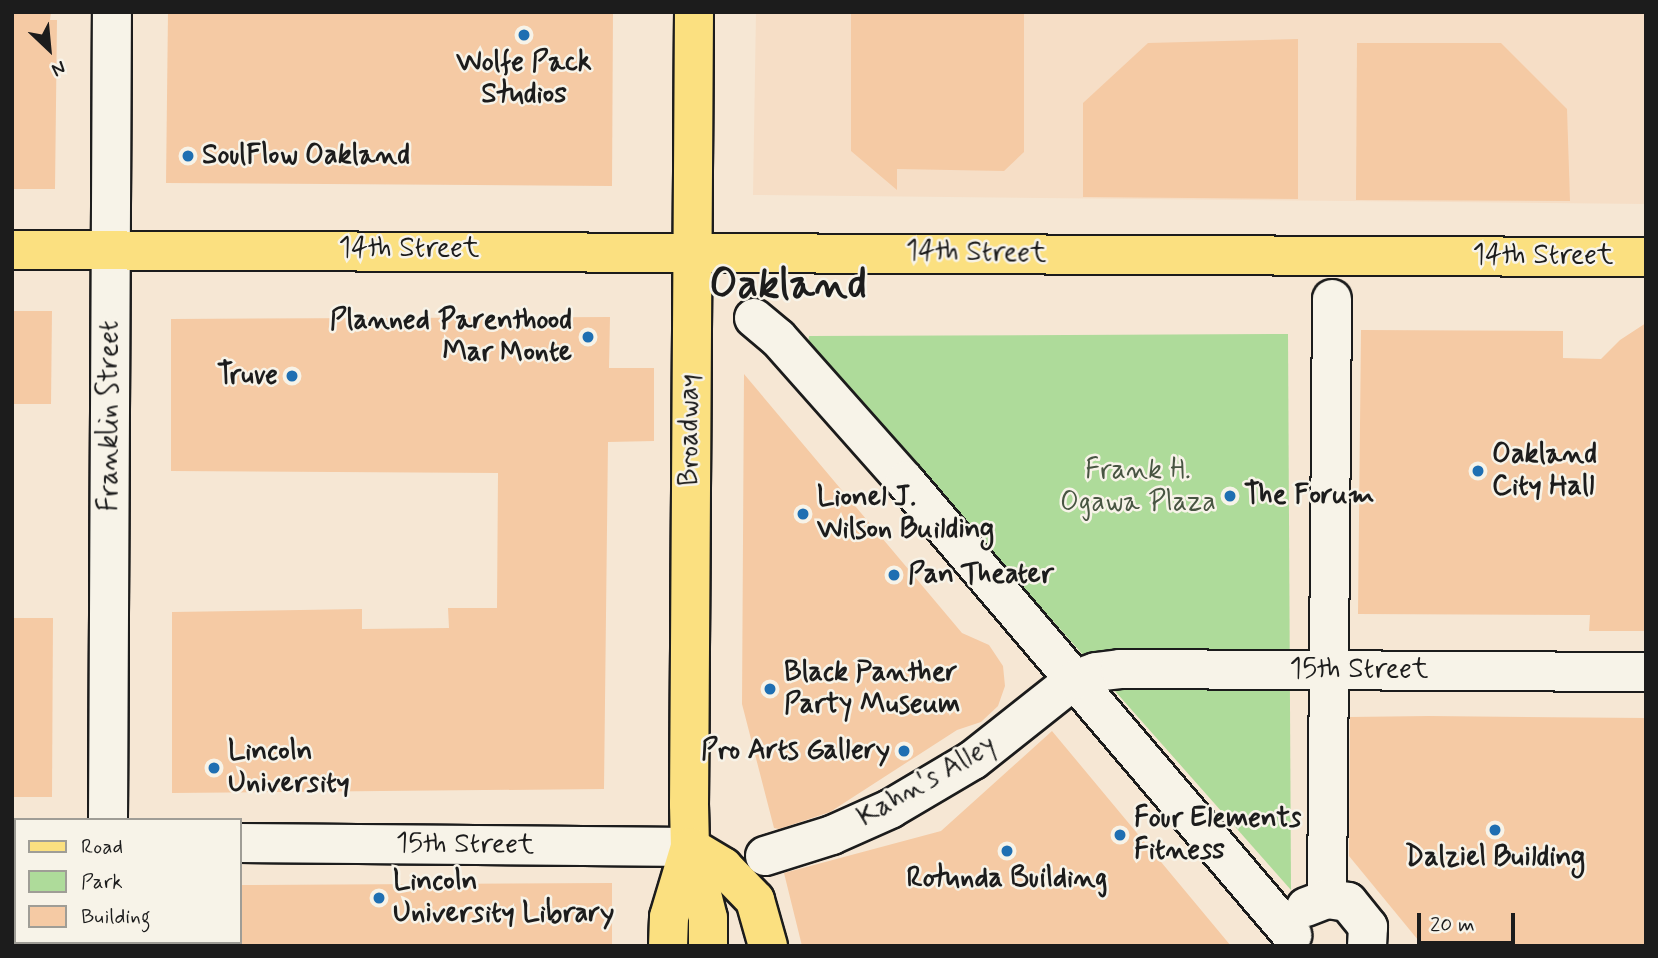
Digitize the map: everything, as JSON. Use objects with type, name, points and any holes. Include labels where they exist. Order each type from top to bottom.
[{"type":"main road","name":"Broadway","points":[[694,12],[690,847],[708,918],[708,946]]},
{"type":"main road","name":"14th Street","points":[[12,250],[111,248],[1646,257]]},
{"type":"main road","name":"Broadway","points":[[668,946],[669,917],[690,847]]},
{"type":"main road","points":[[690,847],[723,867],[755,900],[768,946]]},
{"type":"street","name":"Franklin Street","points":[[108,818],[112,12]]},
{"type":"street","points":[[1327,898],[1332,299]]},
{"type":"street","points":[[774,332],[1074,680],[1293,941]]},
{"type":"street","name":"15th Street","points":[[1074,680],[1120,668],[1646,672]]},
{"type":"street","name":"Kahn's Alley","points":[[765,856],[832,835],[908,799],[982,753],[1074,680]]},
{"type":"street","name":"15th Street","points":[[242,843],[690,847]]},
{"type":"street","points":[[1293,941],[1299,915],[1327,898]]},
{"type":"street","points":[[1327,898],[1357,909],[1368,927],[1367,946]]},
{"type":"shaded area","points":[[756,12],[1646,12],[1646,204],[753,195]]},
{"type":"green space","name":"Frank H. Ogawa Plaza","points":[[1288,334],[1291,890],[808,344],[809,336]]},
{"type":"building","points":[[12,12],[51,12],[50,20],[57,20],[55,189],[12,189]]},
{"type":"building","points":[[168,12],[613,12],[612,186],[166,183]]},
{"type":"building","points":[[851,12],[1024,12],[1024,152],[1004,171],[897,169],[897,190],[851,151]]},
{"type":"building","points":[[1298,39],[1298,199],[1083,197],[1083,103],[1148,43]]},
{"type":"building","points":[[1357,43],[1501,43],[1567,109],[1570,201],[1356,200]]},
{"type":"building","points":[[12,311],[52,311],[51,404],[12,404]]},
{"type":"building","points":[[610,317],[609,368],[654,368],[654,441],[608,442],[604,789],[172,793],[172,612],[362,609],[362,629],[449,628],[448,608],[497,608],[498,473],[171,471],[171,319]]},
{"type":"building","name":"Oakland City Hall","points":[[1646,323],[1646,631],[1589,631],[1590,615],[1358,614],[1361,330],[1563,331],[1563,358],[1601,359],[1620,340]]},
{"type":"building","name":"Lionel J. Wilson Building","points":[[744,374],[962,633],[989,645],[1003,666],[1005,686],[998,706],[981,722],[957,730],[830,812],[779,829],[774,828],[742,704]]},
{"type":"building","points":[[12,618],[53,618],[52,797],[12,797]]},
{"type":"building","name":"Dalziel Building","points":[[1350,717],[1646,718],[1646,946],[1423,946],[1349,856]]},
{"type":"building","name":"Rotunda Building","points":[[1052,731],[1231,946],[802,946],[784,873],[941,831]]},
{"type":"building","points":[[612,883],[612,946],[240,946],[242,885]]},
{"type":"place","name":"Wolfe Pack Studios","points":[[524,35]]},
{"type":"place","name":"SoulFlow Oakland","points":[[188,156]]},
{"type":"place","name":"Planned Parenthood Mar Monte","points":[[588,337]]},
{"type":"place","name":"Truve","points":[[292,376]]},
{"type":"place","name":"Oakland City Hall","points":[[1478,471]]},
{"type":"place","name":"The Forum","points":[[1230,496]]},
{"type":"place","name":"Lionel J. Wilson Building","points":[[803,514]]},
{"type":"place","name":"Pan Theater","points":[[894,575]]},
{"type":"place","name":"Black Panther Party Museum","points":[[770,689]]},
{"type":"place","name":"Pro Arts Gallery","points":[[904,751]]},
{"type":"place","name":"Lincoln University","points":[[214,768]]},
{"type":"place","name":"Dalziel Building","points":[[1495,830]]},
{"type":"place","name":"Four Elements Fitness","points":[[1120,835]]},
{"type":"place","name":"Rotunda Building","points":[[1007,851]]},
{"type":"place","name":"Lincoln University Library","points":[[379,898]]},
{"type":"district","name":"Oakland","points":[[788,286]]}]
